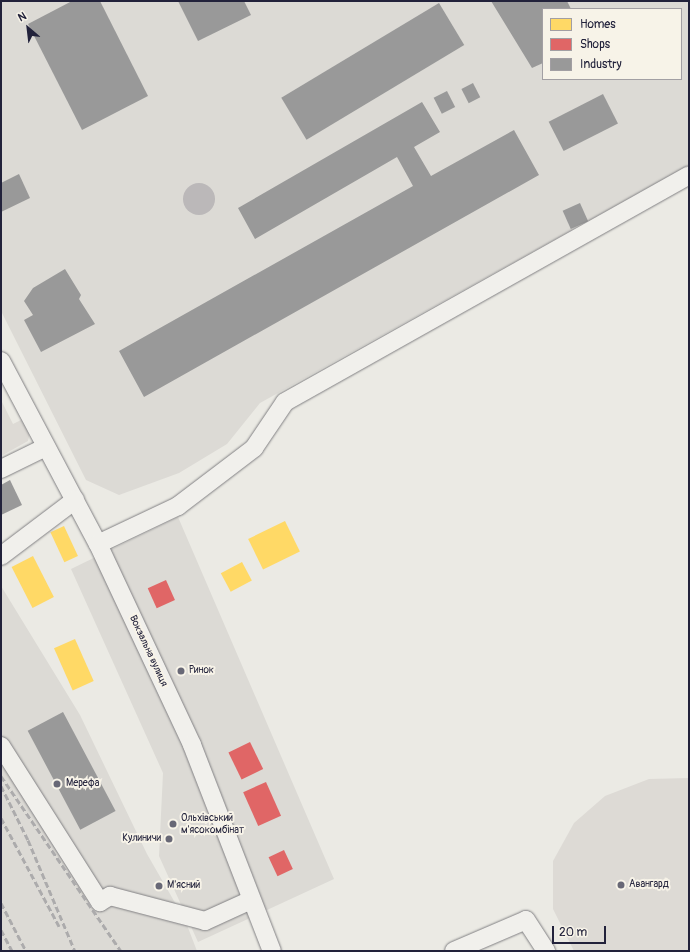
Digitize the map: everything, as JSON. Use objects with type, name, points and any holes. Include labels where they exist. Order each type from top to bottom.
[{"type":"street","points":[[98,544],[178,506],[254,448],[285,402],[689,175]]},
{"type":"street","name":"Вокзальна вулиця","points":[[1,361],[98,544],[192,745],[272,951]]},
{"type":"street","points":[[1,469],[46,447]]},
{"type":"street","points":[[1,556],[75,500]]},
{"type":"street","points":[[1,746],[100,902],[110,896],[205,921],[252,900]]},
{"type":"street","points":[[454,951],[526,920],[546,951]]},
{"type":"shaded area","points":[[1,1],[689,1],[689,165],[260,403],[227,444],[179,473],[119,495],[86,480],[1,311]]},
{"type":"shaded area","points":[[196,183],[202,183],[211,187],[215,199],[211,211],[202,215],[196,215],[187,211],[183,202],[183,196],[187,187]]},
{"type":"shaded area","points":[[1,400],[13,424],[23,419],[30,432],[28,441],[1,456]]},
{"type":"shaded area","name":"Ринок","points":[[178,517],[334,879],[198,942],[159,856],[163,773],[71,569]]},
{"type":"shaded area","name":"Мерефа","points":[[1,586],[80,715],[147,854],[185,920],[197,951],[1,951]]},
{"type":"shaded area","name":"Авангард","points":[[689,778],[689,951],[574,951],[553,909],[553,861],[574,823],[605,796],[649,779]]},
{"type":"building: Homes","points":[[285,521],[300,552],[263,570],[248,539]]},
{"type":"building: Homes","points":[[64,526],[78,556],[64,562],[50,532]]},
{"type":"building: Homes","points":[[33,556],[54,597],[32,608],[12,567]]},
{"type":"building: Homes","points":[[242,562],[252,581],[231,592],[221,573]]},
{"type":"building: Homes","points":[[75,639],[94,681],[73,690],[54,648]]},
{"type":"building: Shops","points":[[166,580],[175,600],[157,608],[148,588]]},
{"type":"building: Shops","points":[[250,742],[263,769],[242,779],[228,753]]},
{"type":"building: Shops","points":[[266,782],[281,816],[258,826],[243,792]]},
{"type":"building: Shops","points":[[284,850],[293,869],[277,876],[269,857]]},
{"type":"building: Industry","points":[[72,1],[100,1],[148,96],[82,130],[28,24]]},
{"type":"building: Industry","points":[[178,1],[244,1],[251,15],[198,41]]},
{"type":"building: Industry","points":[[491,1],[567,1],[570,8],[542,8],[542,63],[532,68]]},
{"type":"building: Industry","points":[[439,3],[464,45],[307,140],[281,98]]},
{"type":"building: Industry","points":[[473,83],[480,97],[469,103],[461,89]]},
{"type":"building: Industry","points":[[447,91],[455,107],[442,114],[434,98]]},
{"type":"building: Industry","points":[[603,94],[618,123],[564,151],[549,122]]},
{"type":"building: Industry","points":[[422,102],[440,132],[414,147],[431,176],[514,130],[539,175],[144,397],[119,351],[413,186],[397,157],[255,239],[238,208]]},
{"type":"building: Industry","points":[[19,174],[30,198],[1,212],[1,183]]},
{"type":"building: Industry","points":[[580,203],[588,221],[571,229],[563,211]]},
{"type":"building: Industry","points":[[65,269],[81,295],[79,299],[95,324],[41,352],[24,320],[33,315],[24,301],[33,288]]},
{"type":"building: Industry","points":[[10,480],[22,505],[1,515],[1,485]]},
{"type":"building: Industry","points":[[63,712],[116,811],[80,830],[28,731]]},
{"type":"railway","points":[[1,776],[121,951]]},
{"type":"railway","points":[[1,786],[28,840],[75,951]]},
{"type":"railway","points":[[1,818],[59,926]]},
{"type":"railway","points":[[1,903],[26,951]]},
{"type":"railway","points":[[1,930],[12,951]]},
{"type":"place","name":"Ринок","points":[[181,671]]},
{"type":"place","name":"Мерефа","points":[[57,784]]},
{"type":"place","name":"Ольхівський м'ясокомбінат","points":[[173,824]]},
{"type":"place","name":"Кулиничи","points":[[169,839]]},
{"type":"place","name":"Авангард","points":[[621,885]]},
{"type":"place","name":"М'ясний","points":[[159,886]]}]
